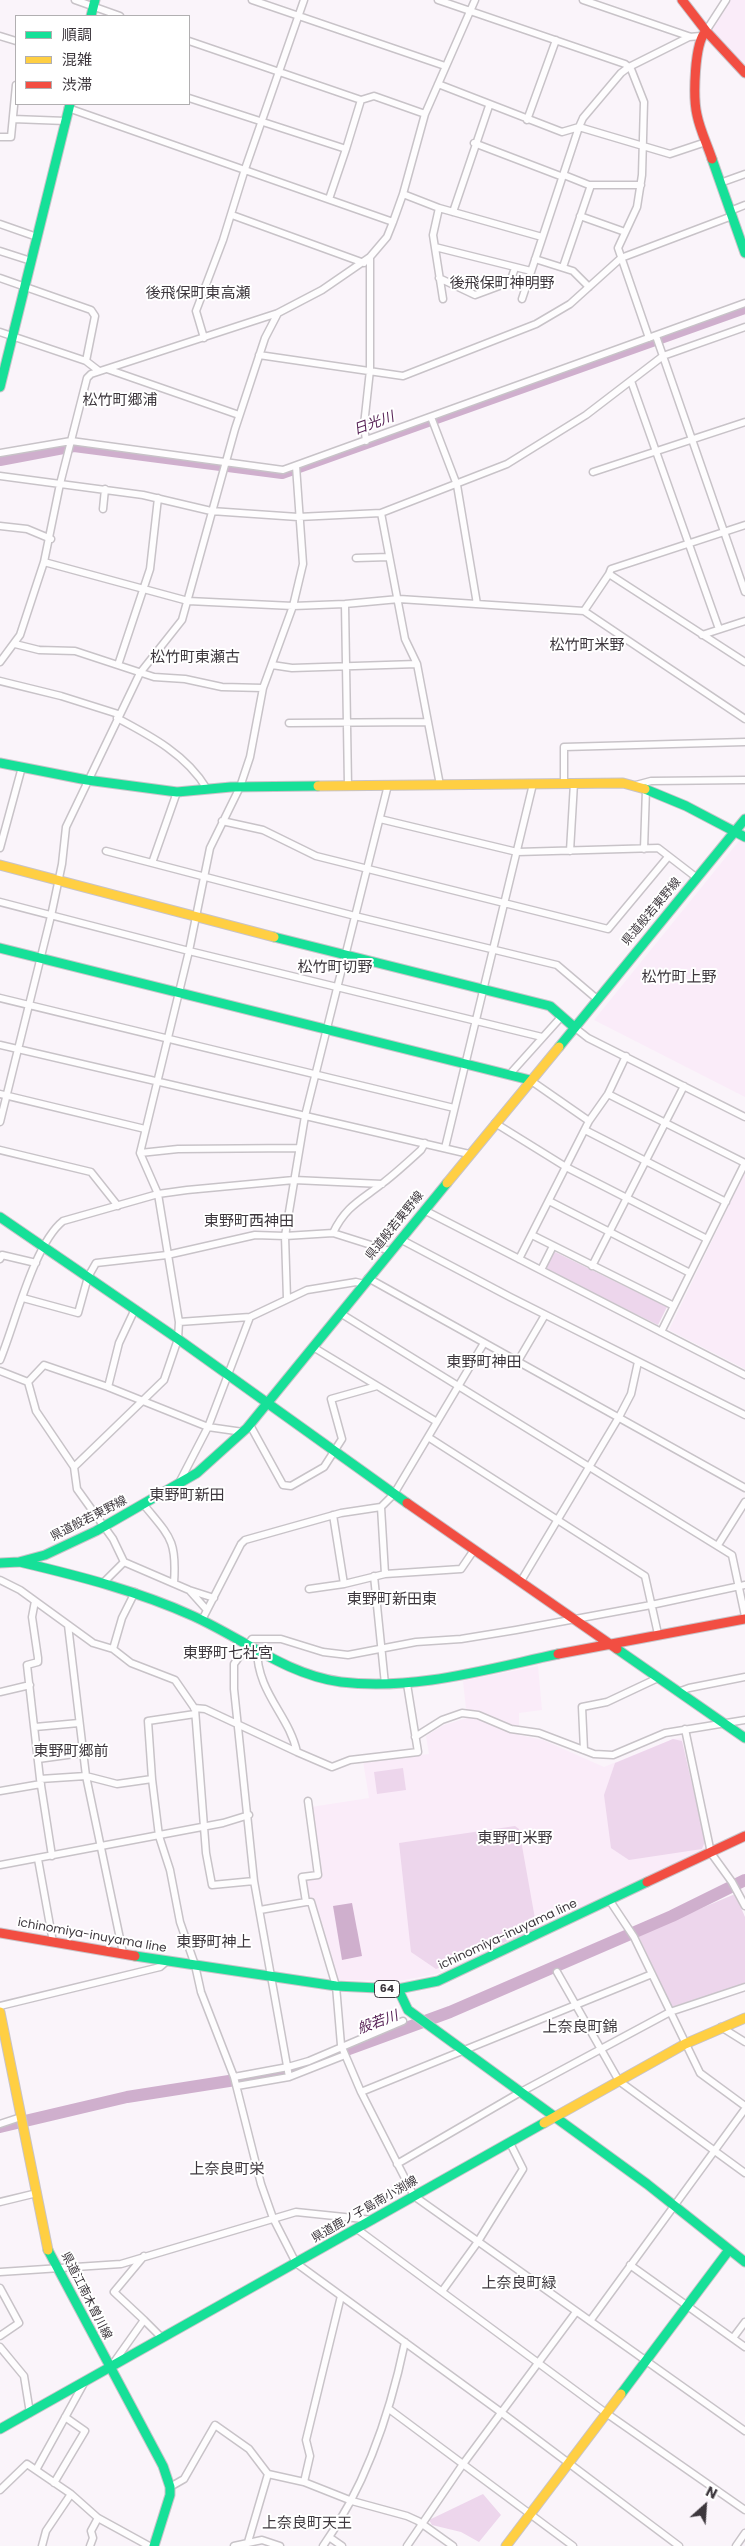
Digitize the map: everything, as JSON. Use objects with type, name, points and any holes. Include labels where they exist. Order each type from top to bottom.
[{"type":"street","points":[[75,0],[94,3],[118,15]]},
{"type":"street","points":[[252,0],[445,66]]},
{"type":"street","points":[[204,338],[196,311],[232,215],[245,169],[304,0]]},
{"type":"street","points":[[438,0],[556,40],[629,68],[644,102],[641,185],[637,207],[618,248],[663,356],[745,592]]},
{"type":"street","points":[[0,662],[15,644],[44,562],[51,539],[60,484],[87,378],[91,374],[278,314],[322,290],[364,263],[386,237],[393,222],[403,194],[425,114],[475,0]]},
{"type":"street","points":[[583,0],[699,35],[745,73]]},
{"type":"street","points":[[682,0],[699,35],[696,66],[696,113],[744,247]]},
{"type":"street","points":[[522,299],[579,127],[596,103],[629,68],[699,35],[726,0]]},
{"type":"street","points":[[0,36],[15,41]]},
{"type":"street","points":[[527,120],[556,40]]},
{"type":"street","points":[[190,41],[280,70],[361,100],[374,96],[425,114]]},
{"type":"street","points":[[438,84],[489,106],[562,132],[579,127],[670,154],[706,142]]},
{"type":"street","points":[[0,137],[11,137],[15,96]]},
{"type":"street","points":[[190,98],[346,149]]},
{"type":"street","points":[[329,199],[361,100]]},
{"type":"street","points":[[0,384],[69,106],[393,222]]},
{"type":"street","points":[[453,212],[474,143],[489,106]]},
{"type":"street","points":[[13,119],[66,121]]},
{"type":"street","points":[[474,143],[591,185],[641,185]]},
{"type":"street","points":[[720,183],[745,174]]},
{"type":"street","points":[[563,267],[591,185]]},
{"type":"street","points":[[403,194],[438,208],[542,237]]},
{"type":"street","points":[[259,355],[403,376],[522,331],[570,304],[621,258],[731,214],[745,205]]},
{"type":"street","points":[[438,208],[433,235],[443,300]]},
{"type":"street","points":[[232,215],[364,263]]},
{"type":"street","points":[[580,216],[625,232]]},
{"type":"street","points":[[0,224],[37,237]]},
{"type":"street","points":[[435,247],[531,271]]},
{"type":"street","points":[[0,250],[31,261]]},
{"type":"street","points":[[366,441],[364,425],[370,370],[370,257]]},
{"type":"street","points":[[535,259],[574,271],[589,287]]},
{"type":"street","points":[[440,278],[475,295],[510,282],[515,268]]},
{"type":"street","points":[[0,278],[94,313],[86,361]]},
{"type":"street","points":[[0,453],[70,444],[225,465],[279,470],[296,468],[745,304]]},
{"type":"street","points":[[0,1122],[3,1095],[19,1050],[51,916],[66,827],[140,673],[182,620],[239,415],[259,355],[278,314]]},
{"type":"street","points":[[0,476],[105,489],[158,498],[211,511],[298,517],[381,513],[507,464],[586,415],[663,356],[745,327]]},
{"type":"street","points":[[0,332],[86,361],[100,371]]},
{"type":"street","points":[[107,369],[239,415]]},
{"type":"street","points":[[631,381],[719,629]]},
{"type":"street","points":[[432,419],[457,485],[477,604]]},
{"type":"street","points":[[594,472],[745,422]]},
{"type":"street","points":[[74,1467],[102,1442],[141,1400],[164,1380],[178,1339],[179,1322],[158,1194],[140,1153],[189,951],[210,848],[240,787],[250,757],[263,688],[293,606],[303,564],[298,517],[296,468]]},
{"type":"street","points":[[103,509],[105,489]]},
{"type":"street","points":[[118,665],[150,569],[158,498]]},
{"type":"street","points":[[381,513],[399,599],[405,640],[417,664],[440,785]]},
{"type":"street","points":[[584,611],[611,569],[745,525]]},
{"type":"street","points":[[0,526],[27,529],[51,539]]},
{"type":"street","points":[[356,558],[389,557]]},
{"type":"street","points":[[44,562],[188,601],[293,606],[399,599],[584,611],[745,719]]},
{"type":"street","points":[[608,574],[745,662]]},
{"type":"street","points":[[345,604],[348,786]]},
{"type":"street","points":[[702,635],[745,621]]},
{"type":"street","points":[[15,644],[39,650],[75,651],[154,677],[185,679],[222,687],[263,688]]},
{"type":"street","points":[[272,665],[292,668],[345,668],[417,664]]},
{"type":"street","points":[[0,681],[61,696],[118,716],[157,739],[197,774],[207,789]]},
{"type":"street","points":[[289,723],[428,722]]},
{"type":"street","points":[[564,783],[564,746],[745,742]]},
{"type":"street","points":[[0,763],[87,780],[177,792],[240,787],[623,783],[646,789],[745,837]]},
{"type":"street","points":[[0,848],[22,767]]},
{"type":"street","points":[[636,785],[652,780],[745,780]]},
{"type":"street","points":[[570,851],[574,783]]},
{"type":"street","points":[[445,1148],[533,784]]},
{"type":"street","points":[[287,1299],[285,1236],[305,1116],[344,954],[388,785]]},
{"type":"street","points":[[644,849],[646,789]]},
{"type":"street","points":[[152,863],[177,792]]},
{"type":"street","points":[[0,813],[9,815]]},
{"type":"street","name":"県道般若東野線","points":[[0,1563],[19,1562],[45,1555],[104,1527],[197,1473],[243,1432],[745,819]]},
{"type":"street","points":[[380,820],[517,852],[658,848],[697,878]]},
{"type":"street","points":[[222,821],[262,830],[316,856],[608,929],[668,857]]},
{"type":"street","points":[[106,851],[204,878],[557,965],[597,999]]},
{"type":"street","points":[[0,865],[196,918],[550,1006],[588,1038],[745,1117]]},
{"type":"street","points":[[0,902],[189,951],[542,1037]]},
{"type":"street","points":[[0,948],[530,1080],[589,1121]]},
{"type":"street","points":[[0,998],[314,1076],[454,1108]]},
{"type":"street","points":[[509,1075],[562,1016]]},
{"type":"street","points":[[0,1045],[469,1154]]},
{"type":"street","points":[[519,1259],[589,1121],[608,1094],[626,1056]]},
{"type":"street","points":[[592,1266],[684,1086]]},
{"type":"street","points":[[608,1094],[745,1163],[661,1332]]},
{"type":"street","points":[[3,1095],[145,1130]]},
{"type":"street","points":[[495,1122],[566,1167],[707,1239]]},
{"type":"street","points":[[585,1130],[726,1202]]},
{"type":"street","points":[[334,1233],[340,1217],[353,1204],[382,1184],[422,1150],[425,1143]]},
{"type":"street","points":[[140,1153],[178,1149],[299,1148]]},
{"type":"street","points":[[0,1150],[91,1172],[118,1206]]},
{"type":"street","points":[[0,1360],[42,1245],[54,1228],[62,1221],[158,1194],[294,1180],[382,1184]]},
{"type":"street","points":[[549,1201],[690,1273]]},
{"type":"street","points":[[424,1210],[745,1375]]},
{"type":"street","points":[[0,1217],[178,1339],[394,1494],[745,1738]]},
{"type":"street","points":[[23,1298],[78,1313],[88,1277],[96,1263],[167,1255],[255,1235],[285,1236],[334,1233],[390,1251]]},
{"type":"street","points":[[532,1235],[674,1306]]},
{"type":"street","points":[[400,1239],[545,1315],[745,1415]]},
{"type":"street","points":[[541,1270],[553,1246]]},
{"type":"street","points":[[0,1259],[2,1255],[36,1263]]},
{"type":"street","points":[[179,1322],[250,1317],[307,1290],[366,1281],[484,1343],[745,1488]]},
{"type":"street","points":[[108,1387],[119,1344],[135,1309]]},
{"type":"street","points":[[19,1562],[104,1582],[135,1592],[202,1620],[257,1649],[319,1678],[385,1684],[407,1684],[745,1618],[742,1585],[732,1555],[340,1314]]},
{"type":"street","points":[[518,1362],[545,1315]]},
{"type":"street","points":[[177,1486],[208,1427],[250,1317]]},
{"type":"street","points":[[202,1620],[241,1544],[245,1540],[333,1515],[381,1507],[394,1494],[484,1343]]},
{"type":"street","points":[[313,1347],[437,1422]]},
{"type":"street","points":[[521,1581],[619,1417],[631,1394],[638,1362]]},
{"type":"street","points":[[28,1382],[44,1365],[108,1387],[208,1427],[243,1432]]},
{"type":"street","points":[[0,1370],[28,1382]]},
{"type":"street","points":[[28,1382],[36,1411],[74,1467],[77,1489],[113,1539],[124,1562],[189,1590],[214,1598]]},
{"type":"street","points":[[250,1425],[283,1485],[291,1486],[324,1467],[336,1452],[342,1439],[331,1398],[377,1386]]},
{"type":"street","points":[[428,1437],[645,1576],[658,1634]]},
{"type":"street","points":[[718,1545],[745,1502]]},
{"type":"street","points":[[144,1505],[170,1537],[176,1556],[174,1583]]},
{"type":"street","points":[[381,1507],[385,1574]]},
{"type":"street","points":[[333,1515],[344,1584]]},
{"type":"street","points":[[309,1589],[344,1584],[385,1574],[461,1569],[474,1550]]},
{"type":"street","points":[[104,1582],[124,1562]]},
{"type":"street","points":[[374,1576],[385,1684]]},
{"type":"street","points":[[0,1580],[20,1590],[93,1643],[113,1649],[131,1663],[175,1680],[195,1711],[206,1853],[212,1885],[254,1881]]},
{"type":"street","points":[[289,2076],[254,1881],[249,1816],[234,1688],[234,1664],[247,1644],[252,1639],[280,1639],[323,1652],[348,1655],[416,1642],[461,1639],[651,1605],[742,1585]]},
{"type":"street","points":[[189,1590],[207,1610]]},
{"type":"street","points":[[113,1649],[122,1618],[135,1592]]},
{"type":"street","points":[[35,1601],[32,1617],[38,1662],[26,1665],[52,1856]]},
{"type":"street","points":[[68,1625],[82,1753],[99,1848],[123,1953]]},
{"type":"street","points":[[257,1649],[257,1663],[264,1686],[297,1752]]},
{"type":"street","points":[[678,1692],[689,1688],[745,1677]]},
{"type":"street","points":[[584,1750],[582,1707],[607,1702],[658,1678]]},
{"type":"street","points":[[407,1684],[418,1752],[350,1760],[332,1767],[205,1709],[148,1721],[152,1779],[159,1836],[170,1870],[180,1922],[196,1965],[201,1992],[237,2086],[258,2175],[273,2218],[296,2263],[680,2546]]},
{"type":"street","points":[[0,1692],[30,1685]]},
{"type":"street","points":[[415,1737],[442,1720],[462,1713],[478,1715],[511,1729],[539,1732],[594,1754],[613,1755],[665,1733],[745,1720]]},
{"type":"street","points":[[35,1728],[79,1723]]},
{"type":"street","points":[[685,1729],[711,1853],[732,1882],[745,1906]]},
{"type":"street","points":[[38,1759],[82,1753]]},
{"type":"street","points":[[0,1791],[41,1782],[86,1776],[118,1784],[152,1779]]},
{"type":"street","points":[[306,1902],[302,1877],[318,1875],[308,1801]]},
{"type":"street","points":[[0,1865],[99,1848],[205,1827],[249,1816]]},
{"type":"street","name":"ichinomiya-inuyama line","points":[[0,1933],[272,1977],[336,1986],[398,1989],[438,1981],[745,1836]]},
{"type":"street","points":[[38,1858],[53,1942]]},
{"type":"street","points":[[590,2321],[715,2151],[745,2107],[700,2073],[633,1934],[610,1901]]},
{"type":"street","points":[[260,1910],[311,1902],[336,1986],[342,2047],[361,2092],[414,2196],[477,2243],[745,2431]]},
{"type":"street","points":[[0,2006],[160,1967],[167,1961]]},
{"type":"street","points":[[557,1972],[619,2081],[745,2173]]},
{"type":"street","points":[[361,2092],[652,1974]]},
{"type":"street","points":[[397,2164],[519,2093],[670,2012],[745,1987]]},
{"type":"street","points":[[398,1989],[408,2010],[553,2119],[674,2205],[745,2262]]},
{"type":"street","name":"県道江南木曽川線","points":[[0,2012],[48,2250],[163,2466],[170,2487],[168,2506],[154,2546]]},
{"type":"street","name":"県道鹿ノ子島南小渕線","points":[[0,2429],[685,2044],[745,2018]]},
{"type":"street","points":[[234,2077],[288,2068],[403,2021]]},
{"type":"street","points":[[721,2027],[745,2042]]},
{"type":"street","points":[[237,2086],[289,2076],[345,2055]]},
{"type":"street","points":[[0,2124],[21,2117]]},
{"type":"street","points":[[443,2290],[477,2243],[523,2168],[510,2143]]},
{"type":"street","points":[[0,2202],[37,2193]]},
{"type":"street","points":[[0,2272],[102,2267],[121,2264],[296,2212],[372,2220]]},
{"type":"street","points":[[357,2229],[443,2290],[606,2412],[745,2510]]},
{"type":"street","points":[[506,2546],[729,2250]]},
{"type":"street","points":[[144,2256],[114,2292],[162,2338]]},
{"type":"street","points":[[630,2265],[745,2347]]},
{"type":"street","points":[[0,2288],[19,2323],[0,2336]]},
{"type":"street","points":[[304,2482],[310,2456],[306,2440],[341,2296]]},
{"type":"street","points":[[407,2546],[462,2464],[540,2363],[576,2312]]},
{"type":"street","points":[[110,2368],[144,2320]]},
{"type":"street","points":[[733,2338],[745,2322]]},
{"type":"street","points":[[323,2546],[352,2501],[394,2397],[405,2342]]},
{"type":"street","points":[[1,2351],[24,2376],[30,2413]]},
{"type":"street","points":[[36,2470],[84,2383]]},
{"type":"street","points":[[389,2409],[573,2546]]},
{"type":"street","points":[[54,2483],[85,2431],[65,2417]]},
{"type":"street","points":[[170,2487],[184,2479],[215,2425],[249,2449],[268,2474],[304,2482],[352,2501],[407,2516],[423,2524],[453,2546]]},
{"type":"street","points":[[1,2486],[27,2464],[71,2494],[98,2518],[149,2546]]},
{"type":"street","points":[[248,2542],[268,2474]]},
{"type":"street","points":[[42,2546],[46,2531],[71,2494]]},
{"type":"street","points":[[90,2546],[93,2538],[91,2531],[98,2518]]},
{"type":"street","points":[[739,2545],[745,2533]]},
{"type":"street","points":[[329,2538],[342,2546]]},
{"type":"street","points":[[234,2546],[262,2540],[280,2546]]},
{"type":"shaded area","points":[[730,0],[745,0],[745,67],[711,31]]},
{"type":"shaded area","points":[[743,836],[745,837],[745,1097],[594,1020]]},
{"type":"shaded area","points":[[745,1172],[745,1369],[669,1330]]},
{"type":"shaded area","points":[[553,1251],[667,1307],[658,1325],[545,1269]]},
{"type":"shaded area","points":[[538,1666],[542,1710],[519,1713],[519,1735],[543,1740],[604,1767],[673,1739],[681,1738],[684,1740],[707,1845],[706,1852],[476,1959],[436,1974],[404,1980],[338,1980],[323,1931],[311,1900],[308,1900],[304,1878],[319,1876],[311,1807],[369,1798],[363,1761],[429,1754],[426,1736],[444,1725],[467,1718],[463,1681]]},
{"type":"shaded area","points":[[673,1739],[682,1741],[705,1841],[702,1849],[629,1860],[611,1848],[604,1795],[615,1763]]},
{"type":"shaded area","points":[[403,1768],[406,1790],[377,1794],[374,1772]]},
{"type":"shaded area","points":[[515,1826],[519,1829],[537,1930],[436,1969],[411,1952],[399,1843]]},
{"type":"shaded area","points":[[735,1894],[745,1917],[745,1983],[672,2007],[638,1935]]},
{"type":"shaded area","points":[[352,1903],[362,1956],[342,1960],[333,1906]]},
{"type":"shaded area","points":[[483,2494],[501,2515],[479,2542],[461,2532],[432,2525],[429,2520]]},
{"type":"waterway","name":"日光川","points":[[0,460],[74,446],[282,473],[745,308]]},
{"type":"waterway","name":"般若川","points":[[0,2127],[127,2097],[280,2073],[450,2012],[672,1916],[745,1880]]},
{"type":"traffic: fast","points":[[91,15],[95,0]]},
{"type":"traffic: fast","points":[[0,387],[70,105]]},
{"type":"traffic: fast","points":[[712,159],[745,253]]},
{"type":"traffic: fast","points":[[0,763],[87,780],[177,792],[231,787],[318,786]]},
{"type":"traffic: fast","points":[[645,789],[686,806],[745,837]]},
{"type":"traffic: fast","points":[[559,1047],[745,819]]},
{"type":"traffic: fast","points":[[274,937],[550,1006],[574,1027]]},
{"type":"traffic: fast","points":[[0,948],[530,1080]]},
{"type":"traffic: fast","points":[[0,1563],[19,1562],[45,1555],[96,1531],[197,1473],[247,1428],[447,1183]]},
{"type":"traffic: fast","points":[[0,1217],[178,1339],[407,1503]]},
{"type":"traffic: fast","points":[[20,1562],[86,1579],[151,1599],[193,1616],[283,1664],[321,1678],[341,1682],[396,1684],[423,1681],[477,1672],[558,1654]]},
{"type":"traffic: fast","points":[[617,1649],[745,1738]]},
{"type":"traffic: fast","points":[[135,1956],[336,1986],[398,1989],[438,1981],[647,1882]]},
{"type":"traffic: fast","points":[[398,1989],[408,2010],[647,2184],[745,2262]]},
{"type":"traffic: fast","points":[[0,2429],[544,2123]]},
{"type":"traffic: fast","points":[[48,2250],[163,2466],[170,2487],[170,2495],[154,2546]]},
{"type":"traffic: fast","points":[[621,2394],[729,2250]]},
{"type":"traffic: slow","points":[[318,786],[623,783],[645,789]]},
{"type":"traffic: slow","points":[[0,865],[274,937]]},
{"type":"traffic: slow","points":[[447,1183],[559,1047]]},
{"type":"traffic: slow","points":[[0,2012],[48,2250]]},
{"type":"traffic: slow","points":[[544,2123],[685,2044],[745,2018]]},
{"type":"traffic: slow","points":[[506,2546],[621,2394]]},
{"type":"traffic: jam","points":[[682,0],[706,31],[745,73]]},
{"type":"traffic: jam","points":[[706,31],[702,37],[697,58],[695,96],[698,121],[712,159]]},
{"type":"traffic: jam","points":[[407,1503],[617,1649]]},
{"type":"traffic: jam","points":[[558,1654],[745,1619]]},
{"type":"traffic: jam","points":[[647,1882],[745,1836]]},
{"type":"traffic: jam","points":[[0,1933],[135,1956]]},
{"type":"district","name":"後飛保町神明野","points":[[502,284]]},
{"type":"district","name":"後飛保町東高瀬","points":[[198,294]]},
{"type":"district","name":"松竹町郷浦","points":[[120,401]]},
{"type":"district","name":"松竹町米野","points":[[587,646]]},
{"type":"district","name":"松竹町東瀬古","points":[[195,658]]},
{"type":"district","name":"松竹町切野","points":[[335,968]]},
{"type":"district","name":"松竹町上野","points":[[679,978]]},
{"type":"district","name":"東野町西神田","points":[[249,1222]]},
{"type":"district","name":"東野町神田","points":[[484,1363]]},
{"type":"district","name":"東野町新田","points":[[187,1496]]},
{"type":"district","name":"東野町新田東","points":[[392,1600]]},
{"type":"district","name":"東野町七社宮","points":[[228,1654]]},
{"type":"district","name":"東野町郷前","points":[[71,1752]]},
{"type":"district","name":"東野町米野","points":[[515,1839]]},
{"type":"district","name":"東野町神上","points":[[214,1943]]},
{"type":"district","name":"上奈良町錦","points":[[580,2028]]},
{"type":"district","name":"上奈良町栄","points":[[227,2170]]},
{"type":"district","name":"上奈良町緑","points":[[519,2284]]},
{"type":"district","name":"上奈良町天王","points":[[307,2524]]}]
